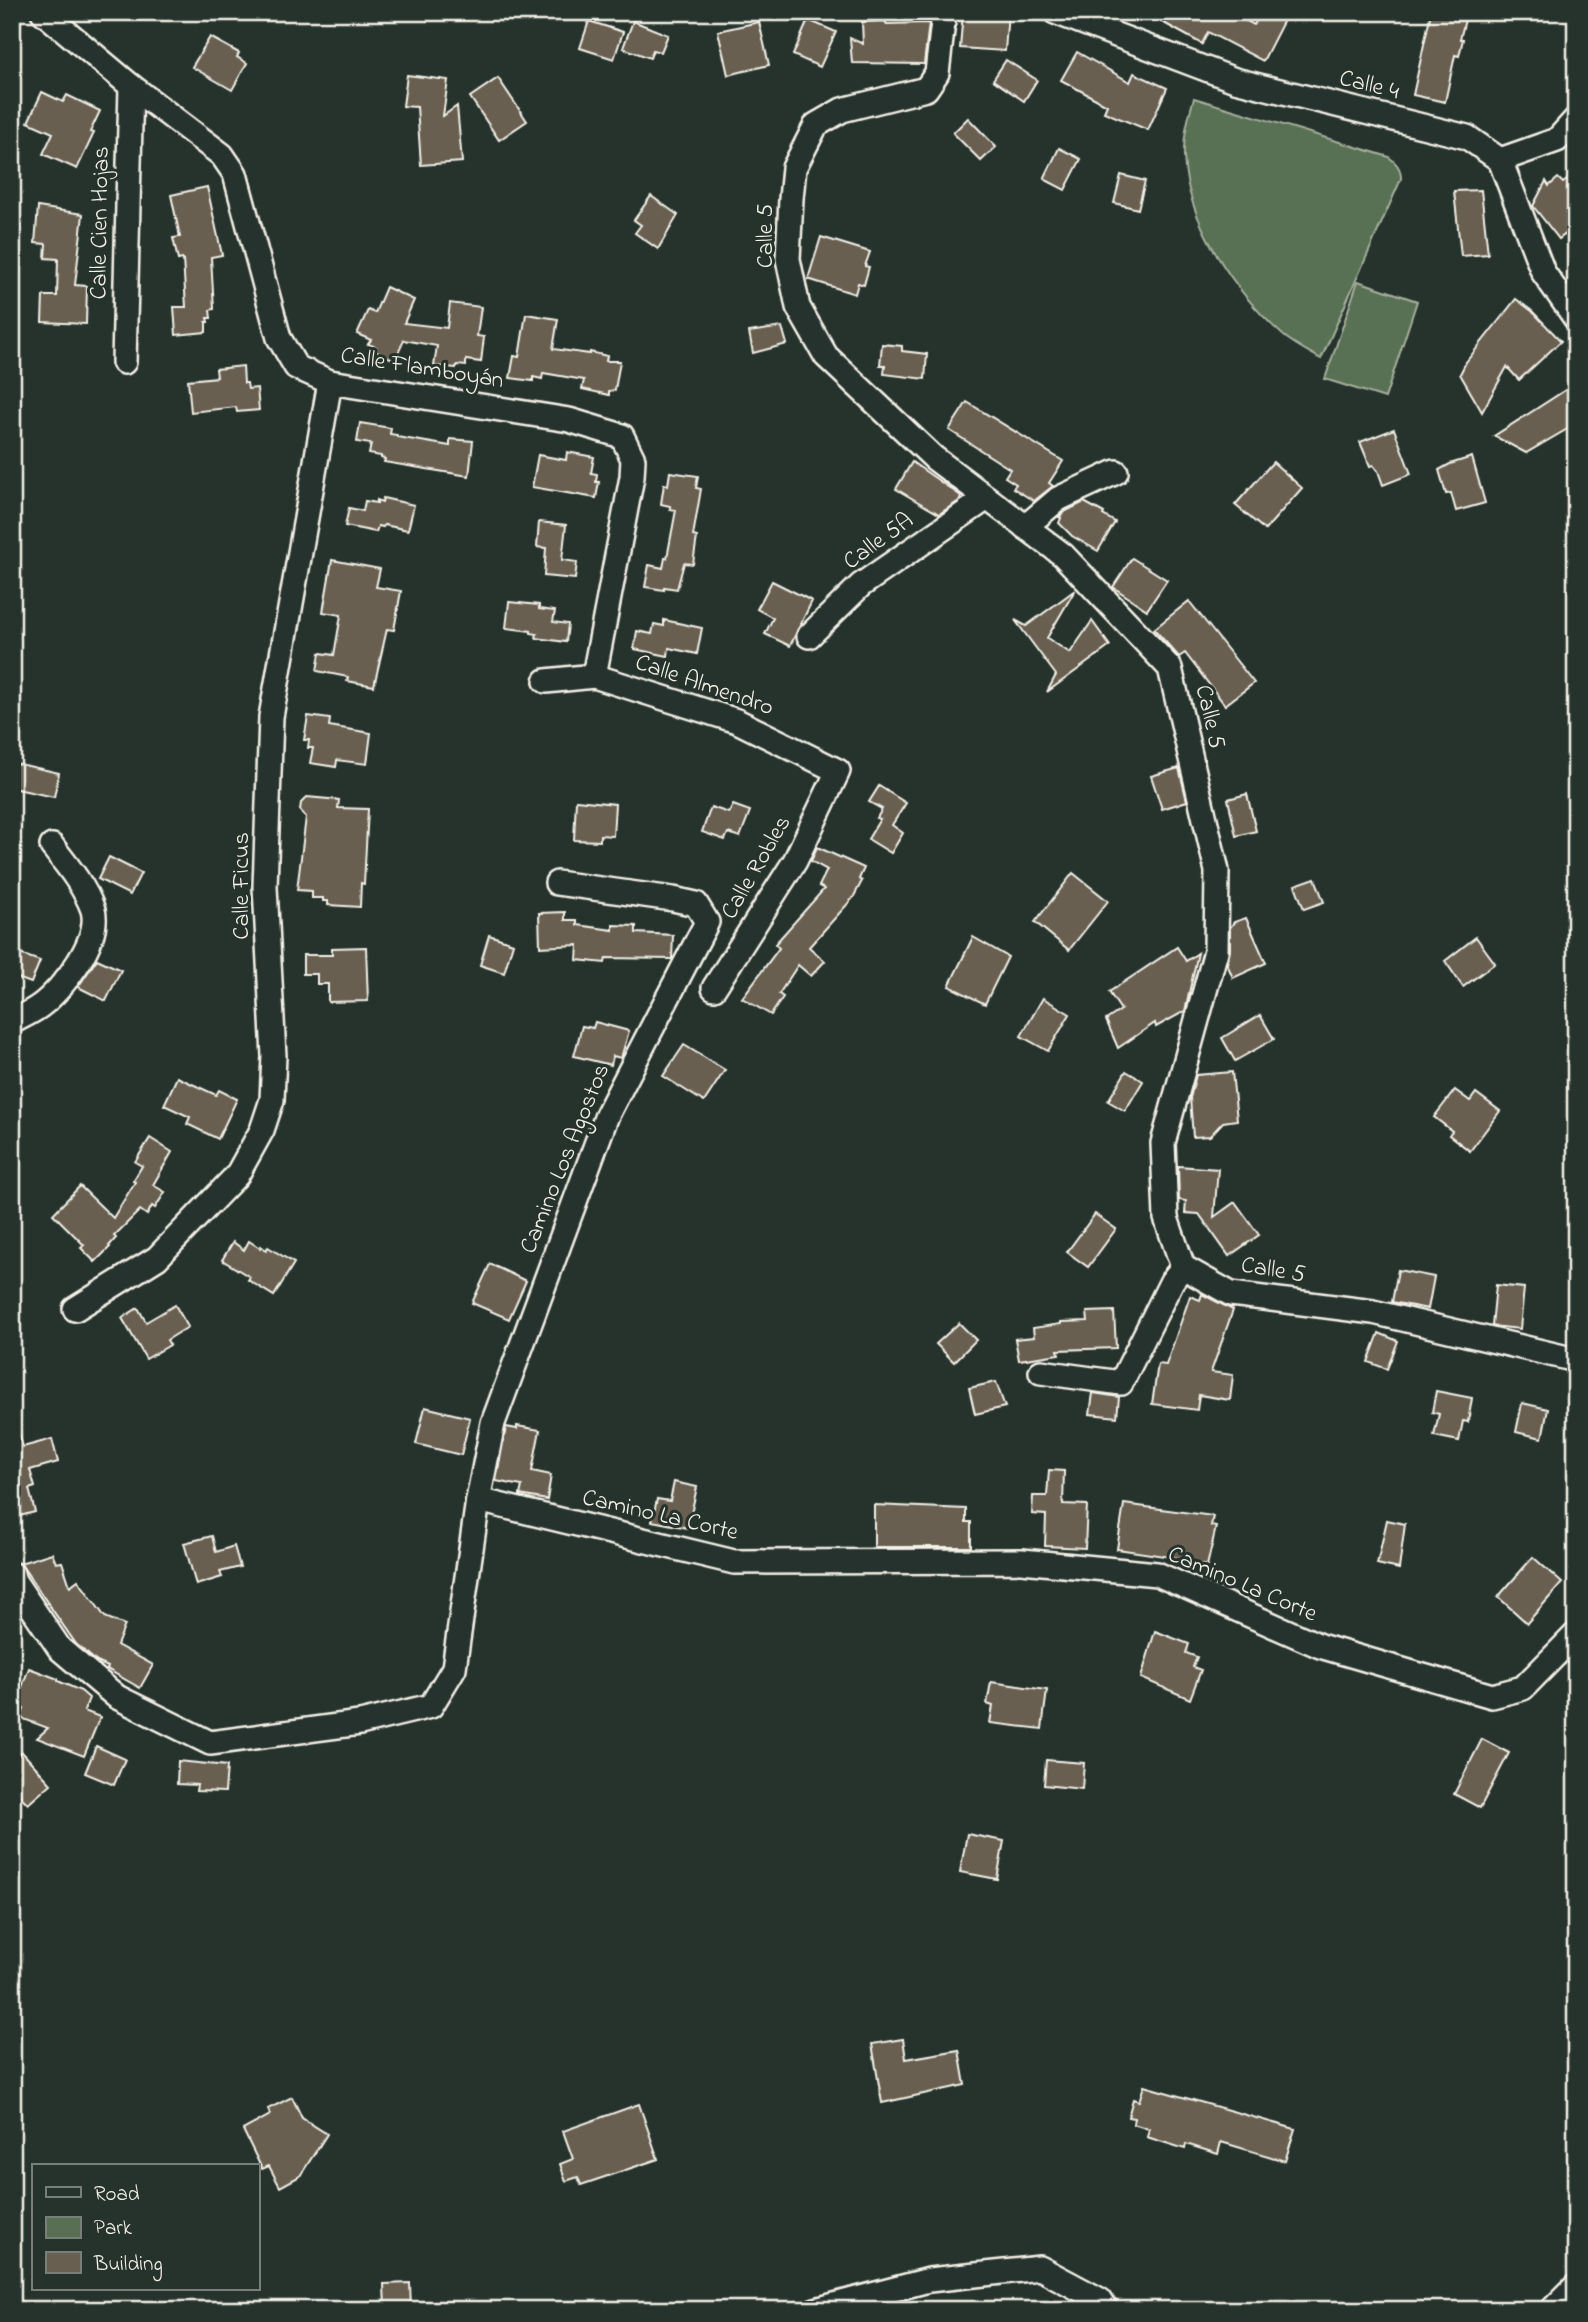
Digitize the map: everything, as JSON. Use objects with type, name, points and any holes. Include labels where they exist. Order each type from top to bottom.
[{"type":"street","name":"Calle Flamboyán","points":[[43,12],[131,86],[222,155],[235,174],[279,338],[296,367],[330,382],[569,420],[622,436],[633,459],[632,477],[594,676]]},
{"type":"street","name":"Calle 5","points":[[940,12],[943,22],[937,73],[926,89],[842,110],[816,125],[794,167],[788,259],[798,307],[826,356],[934,458],[1063,555],[1170,668],[1217,871],[1216,951],[1163,1143],[1166,1218],[1183,1267],[1231,1294],[1374,1312],[1576,1360]]},
{"type":"street","name":"Calle 4","points":[[1055,12],[1235,80],[1467,137],[1500,160]]},
{"type":"street","name":"Calle Cien Hojas","points":[[124,362],[131,86]]},
{"type":"street","points":[[1576,119],[1557,140],[1500,160],[1543,272],[1576,318]]},
{"type":"street","name":"Calle Ficus","points":[[75,1308],[158,1258],[237,1175],[262,1130],[272,1100],[274,1056],[265,887],[271,717],[330,382]]},
{"type":"street","points":[[1025,527],[1058,499],[1116,472]]},
{"type":"street","name":"Calle 5A","points":[[809,636],[861,585],[987,498]]},
{"type":"street","name":"Calle Almendro","points":[[546,681],[594,676],[737,721],[838,771]]},
{"type":"street","name":"Calle Robles","points":[[714,988],[796,861],[838,771]]},
{"type":"street","points":[[12,1022],[42,1006],[72,972],[90,942],[93,912],[74,873],[52,846]]},
{"type":"street","name":"Camino Los Agostos","points":[[478,1500],[493,1423],[607,1115],[707,922],[696,904],[557,883]]},
{"type":"street","points":[[1041,1372],[1121,1383],[1172,1281],[1183,1267]]},
{"type":"street","points":[[12,1574],[14,1581],[60,1648],[117,1697],[210,1743],[360,1723],[431,1706],[454,1668],[478,1500]]},
{"type":"street","name":"Camino La Corte","points":[[478,1500],[734,1562],[1022,1562],[1157,1574],[1320,1646],[1492,1696],[1523,1688],[1576,1634]]},
{"type":"street","points":[[816,2310],[929,2280],[1040,2268],[1100,2300],[1106,2310]]},
{"type":"street","points":[[1552,2310],[1576,2286]]},
{"type":"green space","points":[[1194,98],[1389,157],[1399,169],[1401,179],[1321,359],[1288,339],[1266,319],[1232,278],[1204,231],[1187,181],[1184,156],[1186,127]]},
{"type":"green space","points":[[1358,281],[1417,301],[1385,398],[1325,379]]},
{"type":"building","points":[[963,12],[1008,12],[1005,51],[960,48]]},
{"type":"building","points":[[1144,12],[1230,12],[1254,25],[1261,12],[1281,12],[1278,19],[1283,22],[1263,61],[1208,32],[1202,44]]},
{"type":"building","points":[[1431,12],[1467,12],[1459,56],[1455,55],[1445,102],[1413,95]]},
{"type":"building","points":[[808,20],[836,32],[820,67],[793,55]]},
{"type":"building","points":[[589,21],[623,32],[614,59],[580,48]]},
{"type":"building","points":[[633,21],[668,35],[661,52],[653,50],[650,58],[623,48]]},
{"type":"building","points":[[886,21],[886,24],[929,23],[924,64],[852,63],[850,38],[863,44],[862,22]]},
{"type":"building","points":[[759,22],[769,65],[728,75],[718,31]]},
{"type":"building","points":[[210,37],[239,53],[237,57],[247,63],[232,90],[192,67]]},
{"type":"building","points":[[1077,52],[1130,82],[1134,73],[1167,88],[1148,130],[1104,112],[1107,105],[1061,80]]},
{"type":"building","points":[[1006,60],[1037,80],[1024,101],[993,80]]},
{"type":"building","points":[[407,75],[448,80],[443,116],[457,106],[462,162],[421,165],[417,107],[403,106]]},
{"type":"building","points":[[498,78],[527,121],[499,140],[470,97]]},
{"type":"building","points":[[42,92],[63,102],[67,95],[100,111],[90,132],[94,133],[77,169],[43,154],[53,133],[28,122]]},
{"type":"building","points":[[968,118],[996,147],[981,161],[953,133]]},
{"type":"building","points":[[1059,148],[1081,159],[1065,190],[1044,179]]},
{"type":"building","points":[[1576,173],[1576,226],[1559,239],[1533,206],[1546,181],[1549,186],[1558,178],[1563,183]]},
{"type":"building","points":[[1121,175],[1145,181],[1138,209],[1114,203]]},
{"type":"building","points":[[207,187],[222,255],[211,257],[214,309],[210,310],[211,318],[207,318],[206,332],[176,335],[174,307],[186,307],[183,259],[178,260],[173,238],[180,237],[171,195]]},
{"type":"building","points":[[1481,190],[1488,254],[1461,256],[1454,191]]},
{"type":"building","points":[[651,196],[678,215],[658,249],[635,233],[641,225],[634,220]]},
{"type":"building","points":[[38,207],[83,214],[75,285],[87,286],[86,324],[42,322],[43,296],[57,296],[58,259],[45,258],[46,244],[35,243]]},
{"type":"building","points":[[821,237],[870,252],[865,266],[869,267],[864,285],[858,283],[855,294],[808,279]]},
{"type":"building","points":[[386,287],[414,300],[404,323],[447,328],[450,303],[481,307],[477,336],[484,337],[481,362],[466,360],[466,366],[457,365],[456,368],[434,366],[437,346],[404,340],[395,360],[374,351],[376,347],[368,344],[371,340],[357,334],[368,310],[375,313]]},
{"type":"building","points":[[1516,299],[1532,311],[1561,341],[1519,380],[1507,367],[1482,412],[1460,374],[1466,362]]},
{"type":"building","points":[[526,314],[558,319],[553,349],[590,352],[607,356],[606,361],[620,361],[615,390],[609,391],[609,395],[582,389],[584,380],[543,373],[542,379],[533,377],[533,381],[510,378],[514,356],[519,357]]},
{"type":"building","points":[[782,327],[787,344],[753,353],[749,332]]},
{"type":"building","points":[[882,344],[902,346],[902,351],[927,354],[925,379],[884,374],[885,365],[880,365]]},
{"type":"building","points":[[243,366],[244,383],[247,383],[248,389],[257,388],[259,410],[237,412],[236,407],[191,412],[188,380],[217,377],[216,369]]},
{"type":"building","points":[[1567,389],[1576,403],[1576,424],[1526,453],[1494,436]]},
{"type":"building","points":[[967,402],[1063,461],[1049,483],[1053,486],[1034,501],[1013,488],[1016,484],[1005,477],[1010,469],[949,430]]},
{"type":"building","points":[[360,423],[391,428],[390,434],[397,437],[450,446],[450,439],[473,441],[469,476],[384,462],[385,459],[381,456],[369,454],[371,444],[357,442]]},
{"type":"building","points":[[1394,429],[1411,474],[1383,485],[1378,471],[1373,465],[1370,466],[1360,442]]},
{"type":"building","points":[[567,452],[594,457],[591,473],[597,474],[596,482],[599,482],[596,498],[532,487],[538,455],[566,460]]},
{"type":"building","points":[[1472,457],[1485,503],[1456,511],[1451,493],[1446,494],[1439,470]]},
{"type":"building","points":[[912,462],[961,496],[959,501],[939,514],[896,489]]},
{"type":"building","points":[[1273,462],[1302,488],[1265,530],[1235,505]]},
{"type":"building","points":[[670,472],[698,476],[696,488],[701,489],[693,536],[697,537],[693,564],[684,563],[677,589],[664,587],[664,590],[645,587],[649,565],[663,568],[667,558],[676,510],[661,504],[664,484],[668,485]]},
{"type":"building","points":[[383,498],[414,505],[408,530],[384,525],[378,526],[376,532],[345,526],[349,508],[363,511],[365,501],[377,503],[377,500],[382,502]]},
{"type":"building","points":[[1084,502],[1115,522],[1098,551],[1072,536],[1059,523],[1059,517],[1066,511]]},
{"type":"building","points":[[539,522],[566,525],[562,560],[577,562],[575,579],[544,576],[546,548],[537,547]]},
{"type":"building","points":[[1132,558],[1167,580],[1147,610],[1113,587]]},
{"type":"building","points":[[332,560],[380,569],[376,587],[401,591],[394,630],[387,629],[374,686],[317,671],[320,653],[334,655],[341,615],[323,612]]},
{"type":"building","points":[[772,581],[812,601],[790,646],[765,634],[773,618],[757,609]]},
{"type":"building","points":[[1075,590],[1047,638],[1070,653],[1092,621],[1110,646],[1047,692],[1056,675],[1015,620],[1026,626]]},
{"type":"building","points":[[1189,601],[1254,683],[1225,705],[1185,653],[1179,657],[1154,629]]},
{"type":"building","points":[[509,602],[539,605],[539,609],[555,611],[553,622],[568,624],[566,642],[536,638],[537,634],[531,631],[506,628]]},
{"type":"building","points":[[664,620],[702,628],[697,654],[669,648],[668,656],[634,649],[637,631],[652,634],[654,624],[664,626]]},
{"type":"building","points":[[308,716],[330,719],[329,726],[371,733],[367,764],[337,760],[336,767],[310,763],[313,748],[308,748],[309,740],[304,740]]},
{"type":"building","points":[[15,763],[59,773],[54,797],[12,788]]},
{"type":"building","points":[[1179,768],[1187,801],[1162,809],[1151,776]]},
{"type":"building","points":[[879,786],[906,803],[892,825],[903,833],[891,853],[868,839],[880,819],[877,818],[882,809],[869,802]]},
{"type":"building","points":[[1247,794],[1256,831],[1236,836],[1228,799]]},
{"type":"building","points":[[307,797],[339,800],[338,808],[368,809],[364,884],[361,883],[360,907],[328,905],[328,901],[323,901],[323,898],[312,898],[312,891],[297,890],[306,817],[300,810],[301,803]]},
{"type":"building","points":[[576,800],[615,804],[613,836],[600,835],[600,841],[574,840]]},
{"type":"building","points":[[733,805],[750,811],[740,837],[728,833],[725,840],[702,832],[711,807],[729,813]]},
{"type":"building","points":[[817,847],[864,868],[859,879],[862,881],[853,898],[809,947],[825,961],[811,976],[798,965],[779,994],[783,997],[771,1015],[742,998],[779,948],[775,944],[824,889],[819,886],[827,870],[811,861]]},
{"type":"building","points":[[109,857],[141,873],[130,895],[98,879]]},
{"type":"building","points":[[1073,873],[1108,901],[1069,950],[1035,922]]},
{"type":"building","points":[[1315,878],[1324,902],[1304,909],[1295,885]]},
{"type":"building","points":[[565,912],[565,920],[577,920],[577,925],[613,930],[613,925],[636,926],[636,933],[673,935],[672,959],[606,958],[605,963],[577,960],[578,945],[540,947],[539,913]]},
{"type":"building","points":[[1246,918],[1266,963],[1233,978],[1227,964],[1230,928],[1234,922]]},
{"type":"building","points":[[489,935],[513,943],[504,973],[480,965]]},
{"type":"building","points":[[973,937],[1008,957],[985,1004],[949,986]]},
{"type":"building","points":[[1476,937],[1495,963],[1463,987],[1445,961]]},
{"type":"building","points":[[366,947],[368,1001],[328,1002],[328,984],[317,984],[317,974],[303,974],[303,955],[332,955],[332,948]]},
{"type":"building","points":[[1177,947],[1186,961],[1198,953],[1185,1011],[1156,1027],[1155,1023],[1118,1048],[1106,1020],[1121,1010],[1109,992]]},
{"type":"building","points":[[12,951],[40,961],[31,983],[12,976]]},
{"type":"building","points":[[97,959],[121,970],[106,1001],[78,987]]},
{"type":"building","points":[[1043,998],[1070,1014],[1048,1051],[1021,1036]]},
{"type":"building","points":[[1260,1015],[1274,1039],[1235,1061],[1222,1038]]},
{"type":"building","points":[[595,1022],[629,1031],[621,1058],[613,1056],[611,1065],[574,1056],[582,1026],[593,1028]]},
{"type":"building","points":[[684,1045],[725,1070],[704,1102],[663,1076]]},
{"type":"building","points":[[1126,1071],[1143,1081],[1125,1111],[1108,1101]]},
{"type":"building","points":[[1232,1072],[1237,1120],[1223,1122],[1210,1136],[1193,1137],[1190,1098],[1196,1075]]},
{"type":"building","points":[[177,1077],[216,1095],[219,1090],[237,1099],[218,1139],[187,1124],[190,1117],[164,1105]]},
{"type":"building","points":[[1455,1090],[1470,1101],[1476,1093],[1500,1111],[1470,1151],[1449,1135],[1452,1131],[1434,1117]]},
{"type":"building","points":[[150,1138],[172,1152],[153,1185],[165,1192],[147,1215],[140,1210],[114,1236],[116,1238],[110,1247],[95,1262],[81,1248],[84,1245],[53,1214],[80,1186],[113,1218],[135,1182],[133,1181],[142,1166],[135,1162]]},
{"type":"building","points":[[1178,1166],[1218,1169],[1214,1217],[1235,1202],[1259,1235],[1229,1256],[1199,1214],[1185,1213],[1186,1201],[1179,1200]]},
{"type":"building","points":[[1095,1214],[1116,1229],[1088,1267],[1067,1252]]},
{"type":"building","points":[[249,1241],[266,1250],[268,1247],[294,1263],[274,1296],[222,1260],[233,1242],[244,1250]]},
{"type":"building","points":[[490,1264],[526,1281],[509,1319],[472,1303]]},
{"type":"building","points":[[1398,1270],[1434,1277],[1428,1309],[1392,1302]]},
{"type":"building","points":[[1496,1285],[1524,1288],[1520,1329],[1492,1326]]},
{"type":"building","points":[[1202,1294],[1233,1310],[1211,1372],[1233,1375],[1230,1400],[1199,1395],[1197,1410],[1152,1404],[1158,1364],[1166,1365],[1190,1296],[1200,1300]]},
{"type":"building","points":[[175,1305],[188,1327],[167,1340],[170,1345],[146,1359],[122,1318],[138,1308],[146,1322]]},
{"type":"building","points":[[1114,1311],[1116,1348],[1058,1350],[1059,1354],[1019,1360],[1015,1339],[1034,1337],[1033,1328],[1061,1322],[1088,1321],[1087,1312]]},
{"type":"building","points":[[959,1323],[976,1340],[954,1362],[936,1344]]},
{"type":"building","points":[[1379,1333],[1398,1341],[1387,1369],[1368,1362]]},
{"type":"building","points":[[996,1382],[1005,1407],[975,1414],[969,1388]]},
{"type":"building","points":[[1436,1391],[1472,1398],[1468,1422],[1463,1421],[1459,1441],[1434,1436],[1439,1414],[1432,1412]]},
{"type":"building","points":[[1093,1393],[1119,1397],[1117,1417],[1090,1414]]},
{"type":"building","points":[[1522,1403],[1548,1409],[1542,1438],[1516,1432]]},
{"type":"building","points":[[425,1407],[470,1418],[461,1455],[416,1444]]},
{"type":"building","points":[[517,1426],[540,1430],[532,1471],[551,1475],[547,1500],[520,1495],[522,1486],[496,1481],[506,1427],[517,1429]]},
{"type":"building","points":[[12,1427],[17,1427],[23,1447],[52,1439],[58,1462],[30,1470],[35,1487],[29,1489],[35,1512],[12,1518]]},
{"type":"building","points":[[1049,1470],[1064,1471],[1063,1504],[1087,1505],[1085,1548],[1045,1546],[1046,1515],[1032,1514],[1033,1496],[1047,1496]]},
{"type":"building","points":[[674,1482],[697,1487],[688,1528],[652,1521],[657,1499],[670,1501]]},
{"type":"building","points":[[1124,1504],[1213,1516],[1211,1526],[1216,1527],[1207,1566],[1178,1558],[1117,1549]]},
{"type":"building","points":[[874,1505],[966,1509],[966,1522],[971,1522],[971,1547],[874,1547]]},
{"type":"building","points":[[1387,1520],[1405,1524],[1399,1569],[1377,1564]]},
{"type":"building","points":[[212,1536],[216,1552],[234,1546],[240,1567],[220,1572],[222,1577],[196,1585],[184,1543]]},
{"type":"building","points":[[52,1553],[56,1563],[62,1562],[70,1586],[78,1580],[105,1617],[125,1625],[117,1645],[153,1665],[140,1688],[107,1669],[108,1667],[97,1662],[76,1644],[20,1563]]},
{"type":"building","points":[[1533,1557],[1562,1583],[1527,1623],[1498,1597]]},
{"type":"building","points":[[1155,1631],[1189,1644],[1186,1653],[1197,1657],[1193,1667],[1201,1670],[1190,1699],[1141,1678]]},
{"type":"building","points":[[29,1668],[58,1679],[89,1698],[84,1711],[100,1717],[84,1756],[37,1738],[48,1728],[21,1718],[24,1709],[15,1706]]},
{"type":"building","points":[[991,1682],[1047,1690],[1042,1729],[990,1723],[993,1706],[987,1704]]},
{"type":"building","points":[[1482,1739],[1509,1753],[1480,1808],[1454,1794]]},
{"type":"building","points":[[96,1746],[125,1759],[114,1785],[85,1773]]},
{"type":"building","points":[[22,1752],[51,1784],[28,1804],[12,1787],[12,1761]]},
{"type":"building","points":[[1046,1760],[1084,1763],[1082,1789],[1044,1785]]},
{"type":"building","points":[[178,1761],[227,1766],[225,1792],[196,1791],[197,1785],[177,1784]]},
{"type":"building","points":[[967,1834],[1004,1841],[997,1879],[960,1872]]},
{"type":"building","points":[[903,2039],[906,2059],[959,2050],[965,2085],[882,2103],[872,2044]]},
{"type":"building","points":[[1144,2086],[1295,2129],[1285,2161],[1221,2142],[1218,2154],[1186,2144],[1185,2149],[1147,2137],[1149,2129],[1133,2124],[1134,2118],[1128,2117],[1133,2099],[1139,2101]]},
{"type":"building","points":[[292,2097],[302,2118],[327,2134],[300,2176],[280,2187],[269,2166],[262,2169],[243,2130],[270,2115],[268,2109]]},
{"type":"building","points":[[639,2104],[658,2159],[581,2185],[578,2177],[566,2181],[560,2164],[573,2159],[563,2131]]},
{"type":"building","points":[[410,2283],[411,2308],[385,2309],[384,2284]]}]
